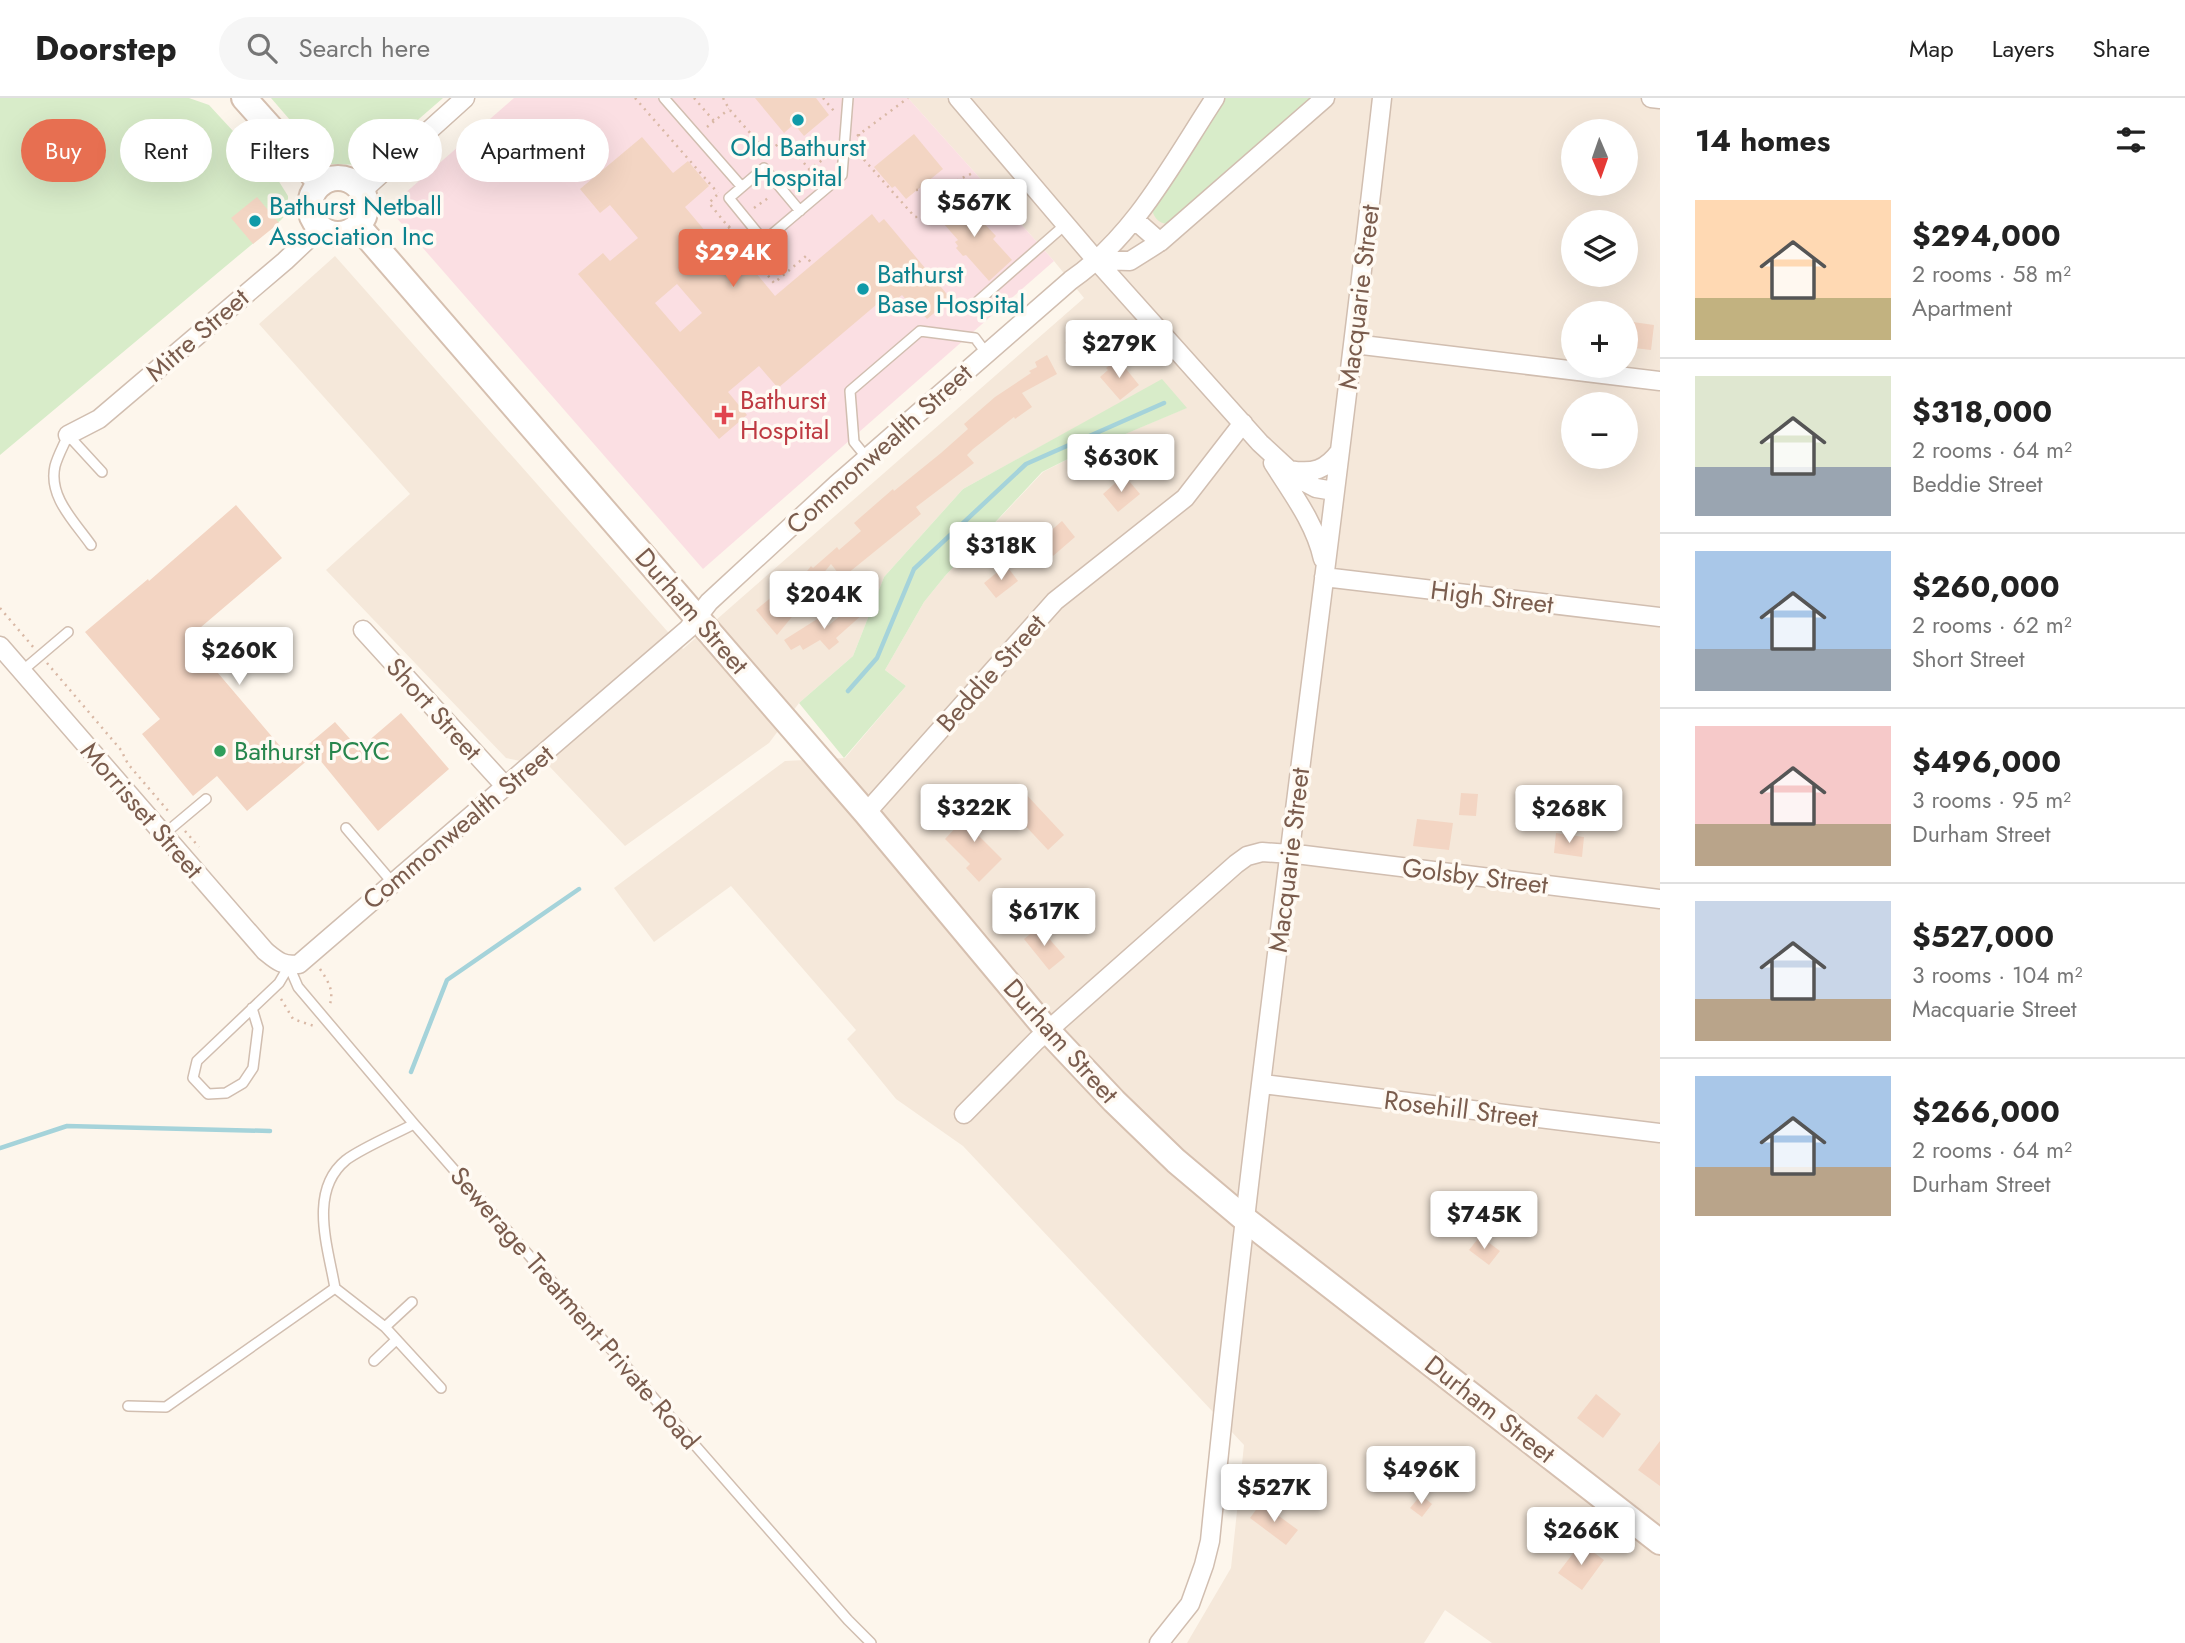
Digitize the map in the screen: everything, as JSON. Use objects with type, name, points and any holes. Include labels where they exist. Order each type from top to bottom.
[{"type":"main road","points":[[244,98],[321,184]]},
{"type":"main road","points":[[343,178],[351,180],[362,191],[367,205],[366,213],[358,226],[343,233],[327,232],[321,227],[312,214],[310,205],[315,190],[321,184],[343,178]]},
{"type":"main road","name":"Durham Street","points":[[358,226],[866,813],[1048,1031],[1123,1110],[1176,1161],[1246,1220],[1660,1542]]},
{"type":"street","points":[[362,191],[465,98]]},
{"type":"street","points":[[958,98],[1096,260],[1260,443],[1290,470],[1333,500]]},
{"type":"street","name":"Commonwealth Street","points":[[289,966],[299,964],[688,629],[709,602],[867,458],[1096,260],[1135,220],[1215,98]]},
{"type":"street","points":[[1096,260],[1130,261],[1160,242],[1325,98]]},
{"type":"street","name":"Macquarie Street","points":[[1159,1643],[1189,1604],[1210,1541],[1228,1361],[1354,344],[1381,98]]},
{"type":"street","points":[[1651,98],[1660,99]]},
{"type":"street","points":[[1135,220],[1160,242]]},
{"type":"street","name":"Mitre Street","points":[[68,435],[99,419],[285,261],[321,227]]},
{"type":"street","points":[[1354,344],[1660,381]]},
{"type":"street","name":"Beddie Street","points":[[866,813],[1055,601],[1185,498],[1242,423]]},
{"type":"street","points":[[1260,443],[1315,534],[1324,572]]},
{"type":"street","points":[[1290,470],[1307,473],[1321,470],[1339,451]]},
{"type":"street","points":[[1294,496],[1310,505],[1333,500]]},
{"type":"street","name":"High Street","points":[[1324,572],[1660,617]]},
{"type":"street","name":"Short Street","points":[[363,629],[506,787]]},
{"type":"street","name":"Morrisset Street","points":[[0,646],[265,951],[279,963],[289,966]]},
{"type":"street","name":"Golsby Street","points":[[964,1114],[1048,1031],[1247,856],[1258,853],[1289,854],[1660,899]]},
{"type":"street","name":"Rosehill Street","points":[[1263,1084],[1660,1133]]},
{"type":"lane","points":[[664,98],[739,183]]},
{"type":"lane","points":[[800,211],[764,168],[739,183],[729,198],[764,241],[800,211],[842,175],[848,98]]},
{"type":"lane","points":[[977,302],[1066,224]]},
{"type":"lane","points":[[867,458],[854,442],[850,391],[920,331],[975,338],[987,354]]},
{"type":"lane","points":[[91,545],[57,498],[55,466],[68,435],[102,472]]},
{"type":"lane","points":[[22,671],[68,632]]},
{"type":"lane","points":[[163,835],[206,799]]},
{"type":"lane","points":[[346,828],[392,882]]},
{"type":"lane","points":[[252,1008],[258,1028],[253,1068],[243,1083],[226,1093],[208,1094],[193,1078],[197,1061],[252,1008],[279,983],[289,966]]},
{"type":"lane","name":"Sewerage Treatment Private Road","points":[[289,966],[298,987],[414,1124],[871,1643]]},
{"type":"lane","points":[[414,1124],[347,1159],[330,1177],[324,1193],[324,1223],[335,1288],[385,1327],[440,1388]]},
{"type":"lane","points":[[128,1406],[166,1407],[335,1288]]},
{"type":"lane","points":[[385,1327],[412,1302]]},
{"type":"lane","points":[[374,1361],[396,1340]]},
{"type":"path","points":[[635,98],[719,194],[709,203],[774,283],[806,256],[812,264]]},
{"type":"path","points":[[694,98],[714,121]]},
{"type":"path","points":[[723,98],[729,109],[767,153]]},
{"type":"path","points":[[712,240],[908,98]]},
{"type":"path","points":[[859,134],[858,153],[915,217],[933,216]]},
{"type":"path","points":[[739,183],[784,139],[809,169]]},
{"type":"path","points":[[916,190],[943,187],[975,173]]},
{"type":"path","points":[[0,608],[121,750],[128,764],[204,854]]},
{"type":"path","points":[[279,983],[278,994],[293,1019],[313,1027],[326,1021],[332,997],[330,982],[309,955]]},
{"type":"shaded area","name":"Bathurst Hospital","points":[[514,98],[908,98],[1054,261],[703,569],[388,208],[418,182],[442,182],[442,161],[456,149],[456,182],[609,182],[609,119],[490,119]]},
{"type":"shaded area","points":[[908,98],[1660,98],[1660,1643],[1492,1643],[1445,1610],[1424,1643],[1187,1643],[1231,1568],[1244,1445],[963,1146],[896,1099],[847,1039],[856,1030],[731,886],[654,942],[614,888],[785,761],[845,758],[906,686],[885,670],[924,602],[945,576],[1043,472],[1078,454],[1186,408],[1162,380],[963,489],[884,577],[853,656],[799,703],[769,743],[625,846],[550,767],[506,758],[326,570],[410,494],[259,324],[335,256],[683,649],[1084,298]]},
{"type":"green space","points":[[0,98],[189,98],[209,105],[226,123],[226,182],[279,182],[288,196],[288,212],[0,455]]},
{"type":"green space","points":[[271,98],[443,98],[419,119],[348,119],[348,165],[334,164],[334,119],[289,119]]},
{"type":"green space","points":[[1224,98],[1315,98],[1170,224],[1160,222],[1153,213],[1154,204]]},
{"type":"green space","points":[[1162,379],[1187,408],[1042,472],[945,576],[924,602],[885,670],[906,686],[844,758],[799,703],[853,656],[884,577],[963,489]]},
{"type":"building","name":"Old Bathurst Hospital","points":[[755,98],[816,98],[829,115],[804,136],[794,124],[784,133]]},
{"type":"building","points":[[914,134],[943,169],[906,199],[895,186],[892,188],[874,167]]},
{"type":"building","name":"Bathurst Base Hospital","points":[[642,137],[673,173],[688,161],[709,186],[685,207],[738,270],[747,262],[775,296],[872,214],[879,223],[884,219],[951,299],[927,319],[902,295],[881,312],[876,305],[778,388],[759,366],[728,392],[747,415],[719,439],[578,274],[603,253],[610,261],[638,238],[610,205],[600,213],[580,189],[588,182],[609,182],[609,165]],"holes":[[[677,284],[702,313],[680,332],[655,303]]]},
{"type":"building","name":"Bathurst Netball Association Inc","points":[[257,197],[279,223],[253,244],[231,218]]},
{"type":"building","points":[[956,198],[996,236],[993,239],[1012,260],[989,281],[966,255],[963,256],[956,248],[958,246],[955,242],[958,240],[936,215]]},
{"type":"building","points":[[1638,323],[1654,325],[1651,350],[1638,348]]},
{"type":"building","points":[[1089,331],[1095,346],[1071,356],[1065,342],[1071,340],[1069,337]]},
{"type":"building","points":[[1047,355],[1057,374],[1022,393],[1032,407],[1015,419],[1014,417],[973,449],[967,455],[974,463],[916,507],[921,514],[842,578],[831,564],[813,586],[815,589],[777,635],[756,610],[774,595],[777,599],[800,572],[804,575],[811,566],[813,568],[837,547],[839,550],[861,531],[854,523],[941,453],[968,429],[964,424],[995,397],[1031,373],[1029,371],[1037,367],[1035,362]]},
{"type":"building","points":[[1115,361],[1121,367],[1123,365],[1139,385],[1120,400],[1100,377]]},
{"type":"building","points":[[1124,475],[1140,494],[1118,512],[1103,494]]},
{"type":"building","points":[[236,505],[282,558],[194,633],[218,661],[212,666],[291,759],[335,722],[359,749],[401,713],[449,769],[378,831],[315,754],[247,811],[217,776],[193,796],[142,734],[160,719],[85,632],[148,579],[149,581]]},
{"type":"building","points":[[1062,521],[1075,537],[1053,556],[1040,540]]},
{"type":"building","points":[[1006,565],[1018,581],[996,598],[984,583]]},
{"type":"building","points":[[854,604],[863,614],[836,638],[839,642],[829,650],[820,640],[803,650],[800,645],[791,650],[784,640],[822,616],[828,626]]},
{"type":"building","points":[[1022,790],[1064,835],[1048,850],[1006,805]]},
{"type":"building","points":[[1461,793],[1478,794],[1476,816],[1459,815]]},
{"type":"building","points":[[976,806],[991,821],[978,835],[1002,859],[979,882],[966,868],[970,864],[945,839]]},
{"type":"building","points":[[1417,819],[1453,823],[1449,850],[1413,846]]},
{"type":"building","points":[[1556,833],[1584,837],[1582,857],[1554,853]]},
{"type":"building","points":[[1039,927],[1065,957],[1049,970],[1024,939]]},
{"type":"building","points":[[1480,1236],[1500,1251],[1489,1265],[1469,1250]]},
{"type":"building","points":[[1596,1394],[1621,1414],[1603,1438],[1577,1418]]},
{"type":"building","points":[[1660,1441],[1660,1486],[1638,1470]]},
{"type":"building","points":[[1421,1495],[1432,1504],[1422,1517],[1410,1508]]},
{"type":"building","points":[[1261,1503],[1298,1530],[1286,1545],[1250,1518]]},
{"type":"building","points":[[1581,1543],[1604,1560],[1582,1590],[1558,1573]]},
{"type":"waterway","points":[[848,691],[877,658],[914,569],[1026,464],[1164,403]]},
{"type":"waterway","points":[[411,1072],[447,980],[579,889]]},
{"type":"waterway","points":[[0,1148],[67,1126],[270,1131]]},
{"type":"place","name":"Old Bathurst Hospital","points":[[798,120]]},
{"type":"place","name":"Bathurst Netball Association Inc","points":[[255,221]]},
{"type":"place","name":"Bathurst Base Hospital","points":[[863,289]]},
{"type":"place","name":"Bathurst Hospital","points":[[724,415]]},
{"type":"place","name":"Bathurst PCYC","points":[[220,751]]}]
